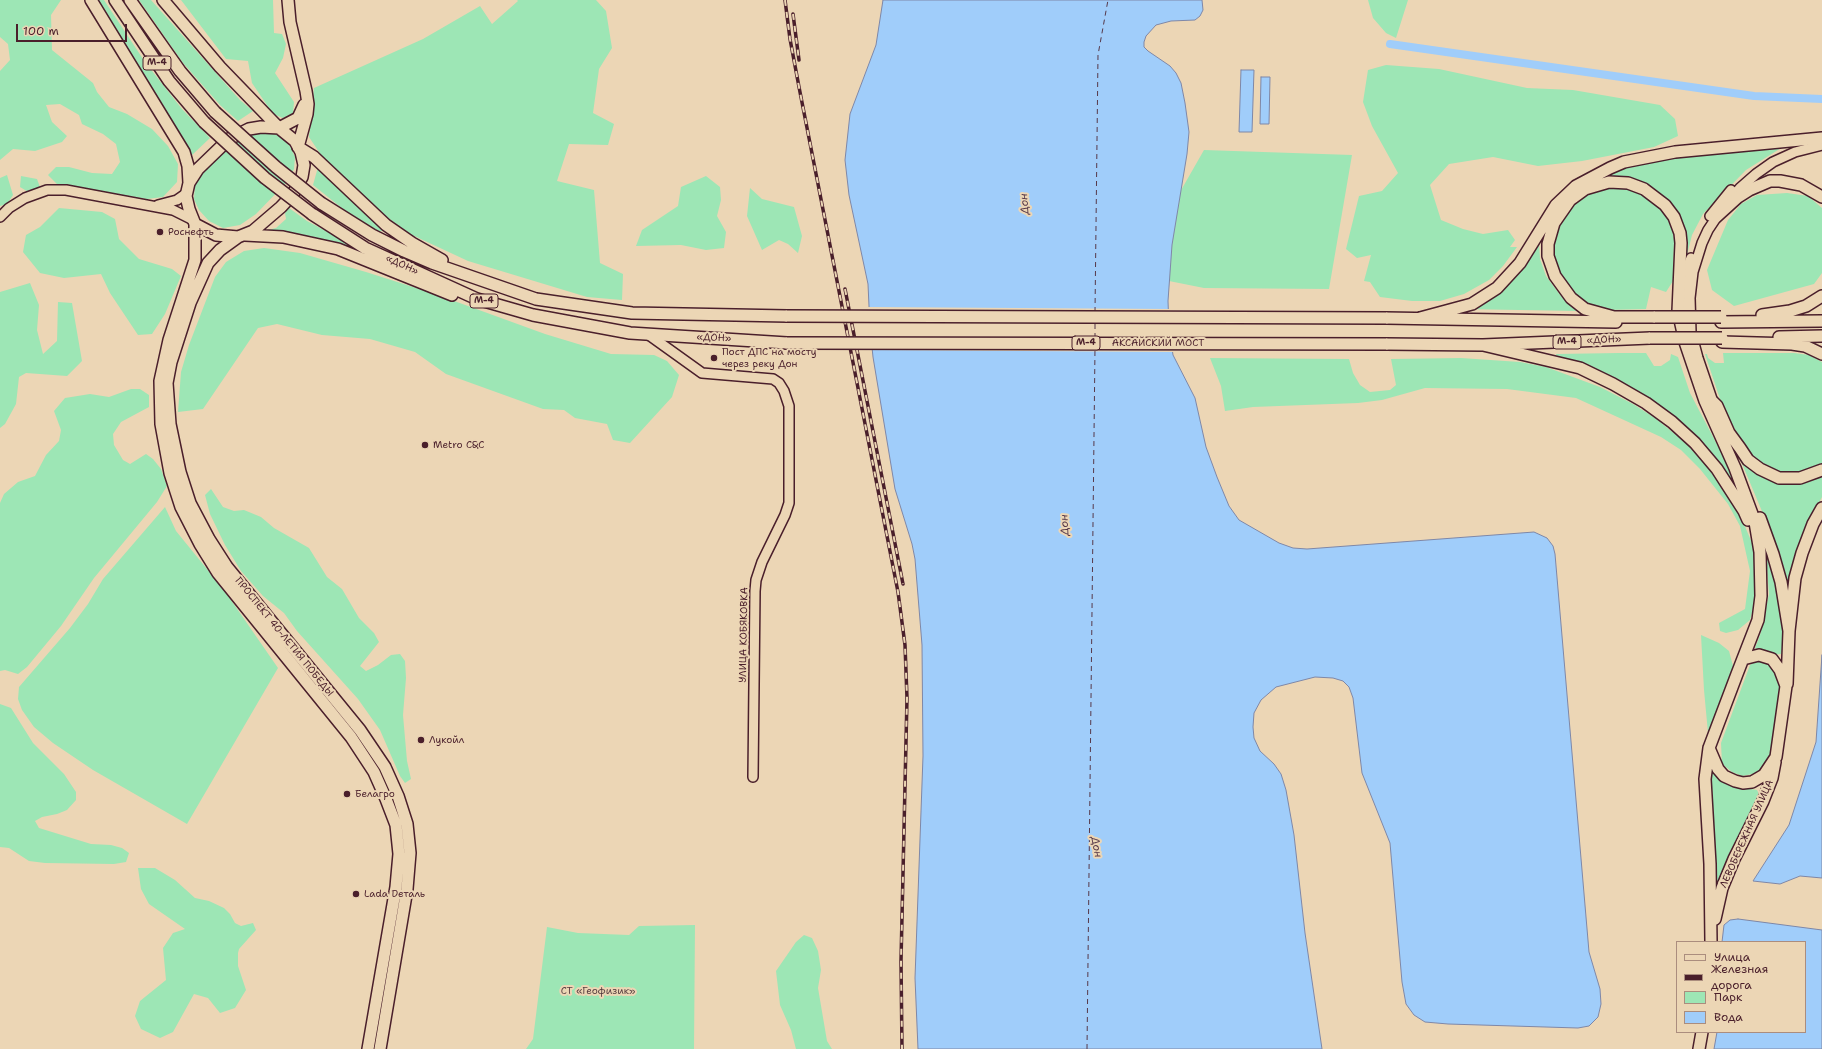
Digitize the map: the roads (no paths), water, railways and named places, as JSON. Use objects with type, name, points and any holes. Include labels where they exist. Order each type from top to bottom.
[{"type":"main road","points":[[91,0],[184,152],[188,166],[189,209],[194,222],[216,235],[282,237],[338,249],[462,298],[477,299]]},
{"type":"main road","name":"«ДОН»","points":[[115,0],[169,81],[204,122],[265,178],[312,214],[365,248],[477,299],[533,315],[630,333],[787,343]]},
{"type":"main road","name":"«ДОН»","points":[[130,0],[180,71],[215,112],[276,167],[320,203],[372,235],[404,251],[432,263],[536,299],[632,313],[787,316],[1822,321]]},
{"type":"main road","points":[[163,0],[220,67],[279,128],[295,141],[304,165],[302,177],[293,194],[270,217],[253,231],[240,236]]},
{"type":"main road","points":[[288,0],[290,22],[306,91],[307,114],[298,147]]},
{"type":"main road","points":[[188,188],[198,169],[229,139],[249,129],[261,127],[279,128],[292,123],[298,118],[302,110],[306,91]]},
{"type":"main road","points":[[1420,318],[1472,304],[1498,288],[1520,263],[1556,205],[1576,186],[1610,168],[1624,162],[1675,152],[1822,139]]},
{"type":"main road","points":[[298,147],[314,157],[386,225],[412,243],[435,257],[500,286]]},
{"type":"main road","points":[[1716,217],[1748,190],[1770,181],[1780,181],[1801,185],[1822,197]]},
{"type":"main road","points":[[1655,320],[1614,317],[1585,310],[1571,298],[1555,276],[1548,256],[1548,244],[1554,223],[1570,200],[1586,189],[1608,182],[1628,183],[1660,200],[1674,217],[1680,233],[1681,243],[1678,311],[1685,342],[1705,401],[1735,468],[1756,522],[1760,552]]},
{"type":"main road","name":"ПРОСПЕКТ 40-ЛЕТИЯ ПОБЕДЫ","points":[[194,222],[195,260],[169,340],[160,381],[161,424],[170,474],[179,502],[200,544],[218,573],[351,737],[374,772],[396,826],[404,859],[407,889],[380,1049]]},
{"type":"main road","name":"ПРОСПЕКТ 40-ЛЕТИЯ ПОБЕДЫ","points":[[240,236],[220,250],[208,263],[190,303],[171,362],[167,383],[170,424],[180,472],[190,504],[209,539],[227,568],[360,730],[385,767],[398,796],[407,824],[404,859],[396,887],[368,1049]]},
{"type":"main road","points":[[1726,320],[1790,311],[1806,306],[1822,296]]},
{"type":"main road","name":"«ДОН»","points":[[1386,344],[1483,345],[1625,339],[1722,340],[1822,336]]},
{"type":"main road","points":[[1722,340],[1792,344],[1805,346],[1822,354]]},
{"type":"main road","name":"АКСАЙСКИЙ МОСТ","points":[[787,343],[1386,344]]},
{"type":"main road","points":[[1483,345],[1580,368],[1613,384],[1672,422],[1695,443],[1717,469],[1744,511],[1760,552]]},
{"type":"main road","points":[[1713,402],[1717,406],[1730,433],[1748,460],[1760,469],[1779,478],[1800,478],[1822,470]]},
{"type":"main road","points":[[1713,402],[1773,554],[1781,582],[1789,631]]},
{"type":"main road","points":[[1789,631],[1795,578],[1802,553],[1813,524],[1822,508]]},
{"type":"main road","name":"ЛЕВОБЕРЕЖНАЯ УЛИЦА","points":[[1711,939],[1705,779],[1709,748],[1758,620],[1761,596],[1760,552]]},
{"type":"main road","name":"ЛЕВОБЕРЕЖНАЯ УЛИЦА","points":[[1711,939],[1722,888],[1772,778],[1786,686],[1789,631]]},
{"type":"main road","points":[[1743,659],[1759,655],[1772,659],[1780,670],[1786,686]]},
{"type":"main road","name":"ЛЕВОБЕРЕЖНАЯ УЛИЦА","points":[[1709,748],[1718,769],[1724,776],[1735,782],[1752,782],[1764,775],[1776,757]]},
{"type":"main road","points":[[1700,1049],[1702,1033]]},
{"type":"street","points":[[1685,342],[1683,297],[1686,270],[1697,240],[1708,218],[1736,184],[1753,170],[1793,148],[1822,139]]},
{"type":"street","points":[[1713,402],[1691,332],[1690,298],[1695,265],[1702,243],[1716,217],[1740,188],[1756,174],[1773,162],[1795,152],[1822,145]]},
{"type":"street","points":[[151,206],[166,204],[177,200],[188,188]]},
{"type":"street","points":[[0,217],[9,208],[26,198],[47,190],[66,190],[173,210],[194,222]]},
{"type":"street","name":"УЛИЦА КОБЯКОВКА","points":[[649,334],[702,373],[773,379],[779,383],[784,391],[789,406],[789,503],[785,515],[762,562],[756,580],[753,777]]},
{"type":"water","name":"Дон","points":[[883,0],[1202,0],[1203,10],[1200,16],[1195,20],[1171,21],[1156,25],[1146,36],[1144,47],[1170,66],[1176,73],[1181,83],[1185,103],[1189,132],[1187,154],[1172,245],[1168,301],[1169,328],[1173,355],[1195,398],[1206,447],[1217,477],[1229,506],[1239,520],[1279,543],[1293,548],[1307,549],[1534,532],[1547,538],[1553,546],[1555,554],[1589,952],[1600,989],[1601,1004],[1598,1017],[1589,1026],[1578,1028],[1448,1024],[1425,1022],[1414,1015],[1406,1004],[1402,982],[1390,843],[1362,773],[1353,698],[1349,687],[1343,681],[1333,678],[1315,677],[1276,687],[1261,700],[1254,713],[1253,727],[1254,738],[1260,751],[1274,764],[1281,774],[1286,790],[1294,835],[1305,933],[1322,1049],[918,1049],[915,978],[923,756],[922,645],[915,559],[912,544],[895,489],[873,357],[868,284],[849,195],[845,160],[850,114],[876,45]]},
{"type":"water","points":[[1241,70],[1254,70],[1252,132],[1239,132]]},
{"type":"water","points":[[1261,77],[1270,77],[1269,124],[1260,124]]},
{"type":"water","points":[[1822,655],[1822,878],[1800,876],[1780,884],[1753,881],[1789,825],[1816,742]]},
{"type":"water","points":[[1738,919],[1822,930],[1822,1049],[1714,1049],[1717,1033],[1806,1033],[1806,941],[1722,941],[1724,925],[1730,920]]},
{"type":"waterway","points":[[1390,44],[1754,96],[1822,99]]},
{"type":"railway","points":[[785,0],[790,39],[799,87],[898,592],[905,645],[907,698],[901,961],[902,1049]]},
{"type":"railway","points":[[793,14],[799,60]]},
{"type":"railway","points":[[845,289],[903,584]]},
{"type":"place","name":"Роснефть","points":[[160,232]]},
{"type":"place","name":"Пост ДПС на мосту через реку Дон","points":[[714,358]]},
{"type":"place","name":"Metro C&C","points":[[425,445]]},
{"type":"place","name":"Лукойл","points":[[421,740]]},
{"type":"place","name":"Белагро","points":[[347,794]]},
{"type":"place","name":"Lada Dеталь","points":[[356,894]]},
{"type":"park label","name":"СТ «Геофизик»","points":[[598,991]]}]
